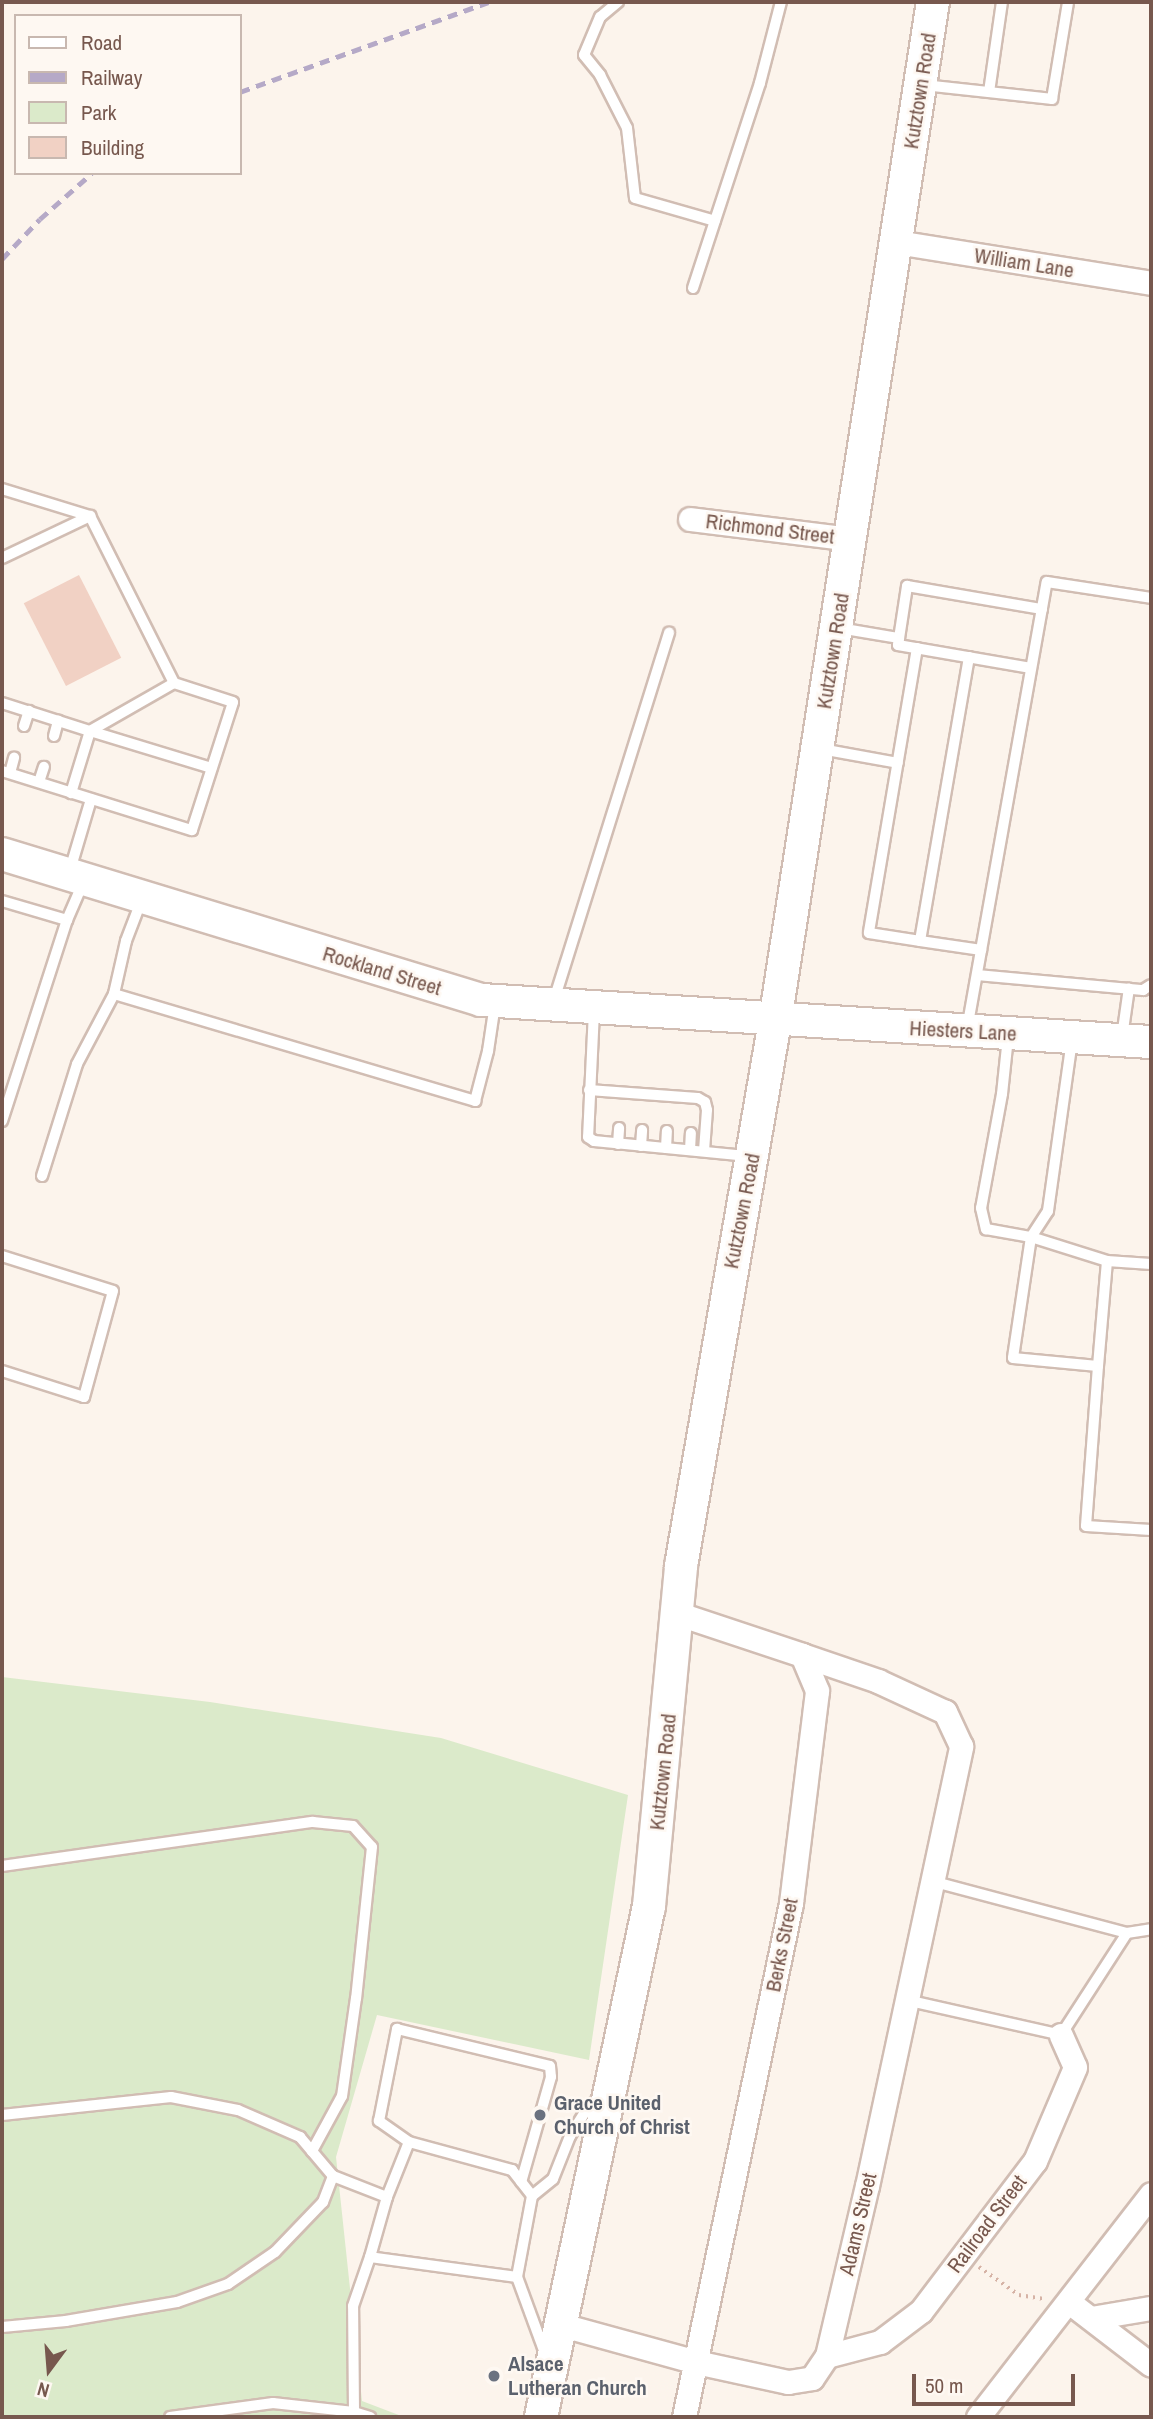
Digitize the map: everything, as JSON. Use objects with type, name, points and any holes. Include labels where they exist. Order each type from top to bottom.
[{"type":"main road","name":"Kutztown Road","points":[[541,2417],[649,1906],[679,1614],[681,1566],[775,1021],[933,2]]},
{"type":"main road","name":"Rockland Street","points":[[2,854],[443,990],[495,1001],[775,1021]]},
{"type":"main road","name":"Hiesters Lane","points":[[775,1021],[1137,1041]]},
{"type":"street","name":"William Lane","points":[[896,242],[1151,283]]},
{"type":"street","name":"Richmond Street","points":[[690,519],[851,539]]},
{"type":"street","points":[[679,1614],[802,1655]]},
{"type":"street","name":"Adams Street","points":[[802,1655],[878,1681],[945,1712],[961,1746],[827,2356]]},
{"type":"street","name":"Berks Street","points":[[696,2362],[791,1903],[817,1691],[802,1655]]},
{"type":"street","name":"Railroad Street","points":[[827,2356],[880,2342],[921,2311],[1035,2161],[1075,2067],[1061,2035]]},
{"type":"street","points":[[978,2417],[1151,2194]]},
{"type":"street","points":[[1069,2302],[1151,2365]]},
{"type":"street","points":[[1091,2318],[1151,2308]]},
{"type":"street","points":[[562,2325],[696,2362],[788,2382],[812,2378],[827,2356]]},
{"type":"street","points":[[684,2417],[696,2362]]},
{"type":"lane","points":[[618,2],[600,17],[584,55],[600,75],[627,128],[635,198],[715,221]]},
{"type":"lane","points":[[693,288],[760,83],[781,2]]},
{"type":"lane","points":[[989,92],[1002,2]]},
{"type":"lane","points":[[921,85],[1052,99],[1068,2]]},
{"type":"lane","points":[[2,489],[90,516],[174,683],[233,702],[192,830],[6,772],[14,758]]},
{"type":"lane","points":[[2,558],[90,516]]},
{"type":"lane","points":[[967,1032],[1047,582],[1151,598]]},
{"type":"lane","points":[[1031,668],[898,645],[907,586],[1042,609]]},
{"type":"lane","points":[[837,628],[899,638]]},
{"type":"lane","points":[[552,1006],[669,633]]},
{"type":"lane","points":[[917,648],[869,933],[981,950]]},
{"type":"lane","points":[[920,941],[969,657]]},
{"type":"lane","points":[[71,793],[90,730],[174,683]]},
{"type":"lane","points":[[2,703],[212,768]]},
{"type":"lane","points":[[24,726],[29,711]]},
{"type":"lane","points":[[54,736],[58,721]]},
{"type":"lane","points":[[818,749],[898,763]]},
{"type":"lane","points":[[38,782],[44,767]]},
{"type":"lane","points":[[2,1121],[67,920],[91,799]]},
{"type":"lane","points":[[42,1176],[77,1064],[114,994],[126,941],[142,898]]},
{"type":"lane","points":[[2,901],[67,920]]},
{"type":"lane","points":[[976,975],[1143,990],[1151,985]]},
{"type":"lane","points":[[1129,988],[1137,1041]]},
{"type":"lane","points":[[114,994],[475,1101],[488,1051],[495,1001]]},
{"type":"lane","points":[[594,1009],[588,1138],[618,1144],[752,1156]]},
{"type":"lane","points":[[1008,1034],[1002,1094],[981,1208],[986,1229],[1031,1237],[1107,1261],[1151,1264]]},
{"type":"lane","points":[[1072,1037],[1048,1212],[1031,1237],[1013,1358],[1098,1366]]},
{"type":"lane","points":[[589,1090],[668,1096],[693,1103],[705,1102],[705,1151]]},
{"type":"lane","points":[[620,1105],[621,1092]]},
{"type":"lane","points":[[644,1107],[645,1094]]},
{"type":"lane","points":[[668,1096],[668,1108]]},
{"type":"lane","points":[[618,1144],[619,1128]]},
{"type":"lane","points":[[641,1146],[642,1130]]},
{"type":"lane","points":[[666,1148],[667,1131]]},
{"type":"lane","points":[[690,1150],[691,1133]]},
{"type":"lane","points":[[2,1256],[113,1290],[84,1397],[2,1371]]},
{"type":"lane","points":[[1107,1261],[1086,1526],[1151,1530]]},
{"type":"lane","points":[[2,1866],[313,1822],[353,1826],[372,1847],[356,1998],[342,2096],[312,2151]]},
{"type":"lane","points":[[930,1888],[1127,1933],[1151,1929]]},
{"type":"lane","points":[[906,2000],[1061,2035],[1127,1933]]},
{"type":"lane","points":[[521,2182],[551,2077],[550,2066],[397,2029],[379,2121],[409,2142],[512,2170],[521,2182],[532,2196]]},
{"type":"lane","points":[[551,2372],[517,2277],[532,2196],[553,2179],[570,2136],[587,2109],[612,2086]]},
{"type":"lane","points":[[2,2115],[171,2097],[238,2110],[300,2137],[333,2176],[387,2197]]},
{"type":"lane","points":[[354,2412],[354,2306],[387,2197],[409,2142]]},
{"type":"lane","points":[[2,2327],[66,2321],[177,2302],[228,2284],[275,2252],[323,2202],[333,2176]]},
{"type":"lane","points":[[370,2257],[517,2277]]},
{"type":"lane","points":[[170,2417],[274,2403],[354,2412],[370,2417]]},
{"type":"path","points":[[963,2256],[1019,2295],[1069,2302]]},
{"type":"green space","points":[[2,1677],[210,1702],[441,1738],[628,1795],[589,2060],[377,2015],[336,2157],[362,2401],[404,2417],[2,2417]]},
{"type":"building","points":[[79,575],[121,658],[66,686],[24,603]]},
{"type":"railway","points":[[242,91],[488,2]]},
{"type":"railway","points":[[2,259],[40,219],[90,175]]},
{"type":"place","name":"Grace United Church of Christ","points":[[540,2115]]},
{"type":"place","name":"Alsace Lutheran Church","points":[[494,2376]]}]
